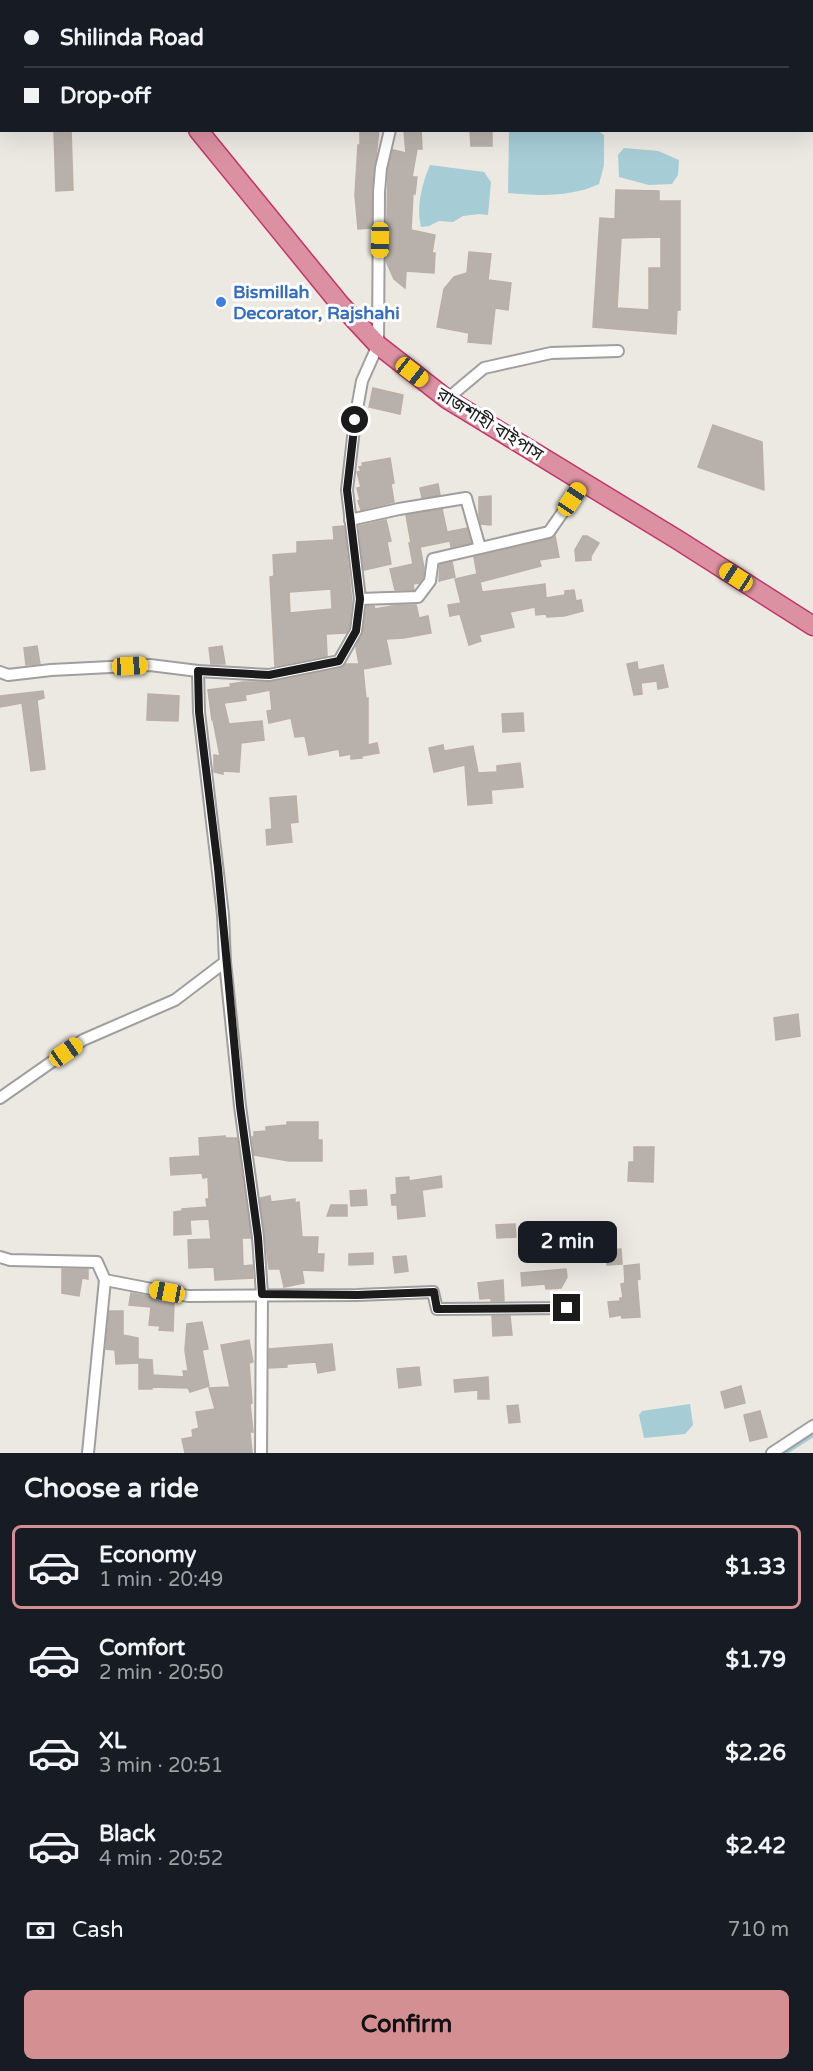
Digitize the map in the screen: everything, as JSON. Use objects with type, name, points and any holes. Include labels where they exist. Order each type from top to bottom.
[{"type":"highway","name":"রাজশাহী বাইপাস","points":[[200,132],[339,303],[378,345],[447,399],[678,540],[813,626]]},
{"type":"street","points":[[0,672],[8,675],[51,670],[150,665],[198,671],[269,675],[339,661],[356,631],[360,599],[347,490],[362,381],[378,345],[379,192],[381,168],[390,132]]},
{"type":"street","points":[[447,399],[484,368],[551,353],[618,351]]},
{"type":"street","points":[[360,599],[418,597],[430,581],[433,560],[549,532],[583,483]]},
{"type":"street","points":[[350,520],[466,498],[480,548]]},
{"type":"street","points":[[198,671],[199,712],[222,904],[225,962],[240,1106],[258,1237],[262,1294],[261,1453]]},
{"type":"street","points":[[0,1098],[83,1040],[175,1000],[225,962]]},
{"type":"street","points":[[0,1257],[10,1260],[97,1262],[105,1280],[88,1453]]},
{"type":"street","points":[[105,1280],[188,1296],[434,1292],[437,1309],[567,1308]]},
{"type":"street","points":[[772,1453],[813,1426]]},
{"type":"water","points":[[509,132],[600,132],[604,135],[604,165],[599,184],[566,193],[543,195],[508,193]]},
{"type":"water","points":[[624,148],[658,151],[679,160],[678,175],[672,184],[649,185],[619,177],[618,155]]},
{"type":"water","points":[[430,165],[484,172],[491,182],[488,215],[463,216],[453,222],[439,221],[421,227],[419,211],[421,195]]},
{"type":"water","points":[[690,1404],[693,1425],[685,1434],[644,1438],[639,1415],[642,1411]]},
{"type":"building","points":[[54,132],[71,132],[73,190],[56,191]]},
{"type":"building","points":[[360,132],[379,132],[372,191],[371,228],[358,229],[355,195],[358,145],[360,145]]},
{"type":"building","points":[[404,132],[421,132],[422,149],[417,149],[412,177],[417,177],[415,194],[413,193],[411,230],[435,235],[432,253],[435,253],[434,273],[406,271],[405,288],[394,279],[386,261],[388,169],[393,150],[406,153]]},
{"type":"building","points":[[470,132],[492,132],[492,146],[471,146]]},
{"type":"building","points":[[616,190],[659,191],[659,201],[680,201],[680,310],[677,310],[676,334],[593,327],[600,218],[615,219]],"holes":[[[661,237],[661,268],[649,268],[649,310],[617,308],[621,238]]]},
{"type":"building","points":[[469,252],[491,254],[488,280],[511,283],[508,310],[495,308],[491,344],[468,342],[469,333],[437,327],[444,289],[454,277],[467,273]]},
{"type":"building","points":[[373,388],[403,395],[400,414],[369,407]]},
{"type":"building","points":[[713,425],[762,442],[764,490],[698,467]]},
{"type":"building","points":[[390,458],[394,502],[361,510],[357,488],[361,487],[357,472],[361,471],[359,467],[363,466],[362,463]]},
{"type":"building","points":[[438,484],[440,495],[422,498],[420,488]]},
{"type":"building","points":[[491,496],[491,525],[481,524],[479,497]]},
{"type":"building","points":[[442,509],[447,532],[467,528],[471,543],[451,547],[450,541],[420,547],[424,568],[423,578],[419,583],[413,584],[414,590],[395,590],[390,569],[413,564],[406,515]]},
{"type":"building","points":[[386,520],[391,541],[387,542],[391,564],[364,570],[359,526]]},
{"type":"building","points":[[344,526],[352,602],[349,629],[346,633],[326,634],[327,656],[275,666],[270,577],[274,576],[273,555],[297,553],[297,542],[334,540],[333,527]],"holes":[[[331,589],[332,609],[290,613],[289,592]]]},
{"type":"building","points":[[555,536],[559,557],[539,560],[541,566],[480,582],[482,592],[545,584],[546,598],[565,595],[565,591],[574,590],[576,601],[581,600],[583,611],[564,616],[547,617],[546,614],[536,615],[535,607],[510,612],[514,627],[479,635],[481,641],[469,645],[460,614],[450,616],[448,605],[461,603],[455,579],[477,574],[474,557],[551,539]]},
{"type":"building","points":[[583,536],[599,543],[591,560],[576,561],[575,550]]},
{"type":"building","points":[[452,562],[455,577],[439,581],[440,565]]},
{"type":"building","points":[[397,605],[416,605],[419,618],[428,616],[431,633],[386,639],[391,664],[363,669],[366,699],[368,698],[368,745],[377,743],[379,753],[351,759],[351,754],[340,756],[339,749],[309,755],[305,736],[295,737],[291,718],[269,723],[267,711],[272,710],[270,690],[245,695],[246,700],[224,703],[229,724],[262,721],[264,740],[241,743],[239,772],[223,771],[223,774],[214,772],[214,755],[220,756],[208,690],[231,687],[230,684],[243,682],[270,682],[340,668],[346,664],[359,664],[356,647],[363,632],[367,606],[374,606],[375,609]]},
{"type":"building","points":[[37,646],[40,664],[26,665],[24,648]]},
{"type":"building","points":[[222,646],[225,664],[211,664],[209,648]]},
{"type":"building","points":[[637,662],[638,670],[663,665],[668,687],[658,689],[657,681],[641,683],[642,694],[634,695],[627,664]]},
{"type":"building","points":[[43,691],[44,698],[37,700],[45,769],[31,771],[22,703],[0,707],[0,696]]},
{"type":"building","points":[[148,694],[179,696],[178,721],[147,720]]},
{"type":"building","points":[[523,713],[524,731],[503,732],[502,714]]},
{"type":"building","points":[[443,745],[444,751],[473,746],[478,773],[497,772],[497,766],[520,763],[523,787],[491,790],[492,803],[468,805],[465,765],[434,772],[429,748]]},
{"type":"building","points":[[296,796],[298,822],[290,823],[292,842],[267,845],[266,830],[272,829],[270,798]]},
{"type":"building","points":[[798,1014],[800,1036],[776,1040],[774,1018]]},
{"type":"building","points":[[287,1122],[318,1122],[318,1140],[322,1140],[322,1161],[289,1161],[254,1155],[252,1137],[254,1137],[254,1132],[266,1131],[266,1127],[287,1125]]},
{"type":"building","points":[[225,1136],[225,1138],[237,1138],[251,1238],[242,1238],[243,1266],[252,1265],[253,1278],[215,1280],[214,1267],[189,1268],[188,1240],[211,1239],[209,1219],[190,1220],[191,1234],[174,1235],[174,1212],[207,1207],[208,1177],[203,1178],[202,1173],[171,1175],[170,1158],[200,1156],[199,1138]]},
{"type":"building","points":[[634,1147],[654,1147],[653,1182],[628,1181],[629,1162],[634,1162]]},
{"type":"building","points":[[441,1176],[442,1187],[422,1190],[425,1216],[398,1219],[397,1205],[392,1205],[391,1195],[397,1194],[396,1178],[409,1177],[409,1181]]},
{"type":"building","points":[[366,1190],[367,1205],[351,1206],[350,1191]]},
{"type":"building","points":[[270,1196],[271,1202],[295,1199],[295,1203],[299,1202],[302,1237],[318,1237],[317,1254],[324,1254],[323,1271],[302,1270],[304,1283],[284,1287],[280,1269],[269,1269],[260,1198]]},
{"type":"building","points":[[331,1205],[347,1205],[347,1216],[327,1216]]},
{"type":"building","points":[[515,1224],[516,1237],[497,1238],[496,1225]]},
{"type":"building","points":[[621,1249],[622,1264],[607,1265],[606,1250]]},
{"type":"building","points":[[373,1253],[373,1264],[349,1265],[349,1254]]},
{"type":"building","points":[[406,1256],[408,1271],[395,1273],[393,1257]]},
{"type":"building","points":[[639,1264],[640,1279],[637,1280],[640,1317],[622,1318],[621,1315],[610,1317],[608,1302],[620,1301],[620,1298],[623,1298],[621,1284],[625,1283],[624,1266]]},
{"type":"building","points":[[62,1269],[88,1269],[88,1279],[82,1278],[79,1296],[62,1293]]},
{"type":"building","points":[[566,1269],[567,1277],[561,1288],[546,1289],[545,1284],[522,1286],[521,1273]]},
{"type":"building","points":[[503,1280],[504,1301],[491,1301],[491,1298],[480,1299],[478,1283]]},
{"type":"building","points":[[131,1293],[174,1301],[173,1331],[159,1330],[160,1326],[149,1325],[151,1307],[129,1305]]},
{"type":"building","points":[[109,1311],[123,1311],[123,1335],[138,1338],[138,1363],[116,1364],[115,1350],[106,1349]]},
{"type":"building","points":[[492,1316],[510,1316],[512,1335],[493,1336]]},
{"type":"building","points":[[202,1322],[208,1349],[202,1350],[209,1386],[190,1392],[188,1388],[139,1389],[139,1359],[152,1360],[153,1375],[184,1377],[183,1371],[188,1371],[185,1350],[187,1324]]},
{"type":"building","points":[[249,1340],[253,1362],[249,1363],[252,1453],[185,1453],[182,1439],[193,1437],[192,1430],[199,1428],[196,1412],[215,1409],[209,1388],[230,1387],[221,1345]]},
{"type":"building","points":[[332,1344],[335,1370],[318,1373],[316,1362],[269,1368],[269,1349]]},
{"type":"building","points":[[419,1367],[421,1385],[399,1388],[397,1369]]},
{"type":"building","points":[[488,1377],[489,1399],[478,1399],[478,1390],[455,1392],[454,1380]]},
{"type":"building","points":[[741,1386],[745,1403],[725,1408],[721,1392]]},
{"type":"building","points":[[518,1405],[520,1422],[509,1423],[507,1406]]},
{"type":"building","points":[[760,1411],[767,1437],[750,1441],[744,1415]]},
{"type":"waterway","points":[[785,1453],[813,1435]]},
{"type":"place","name":"Bismillah Decorator, Rajshahi","points":[[221,302]]},
{"type":"route","points":[[355,420],[347,490],[360,599],[356,631],[339,661],[269,675],[198,671],[199,712],[213,821],[223,915],[225,962],[240,1106],[258,1237],[262,1294],[357,1295],[434,1292],[437,1309],[567,1308]]}]
